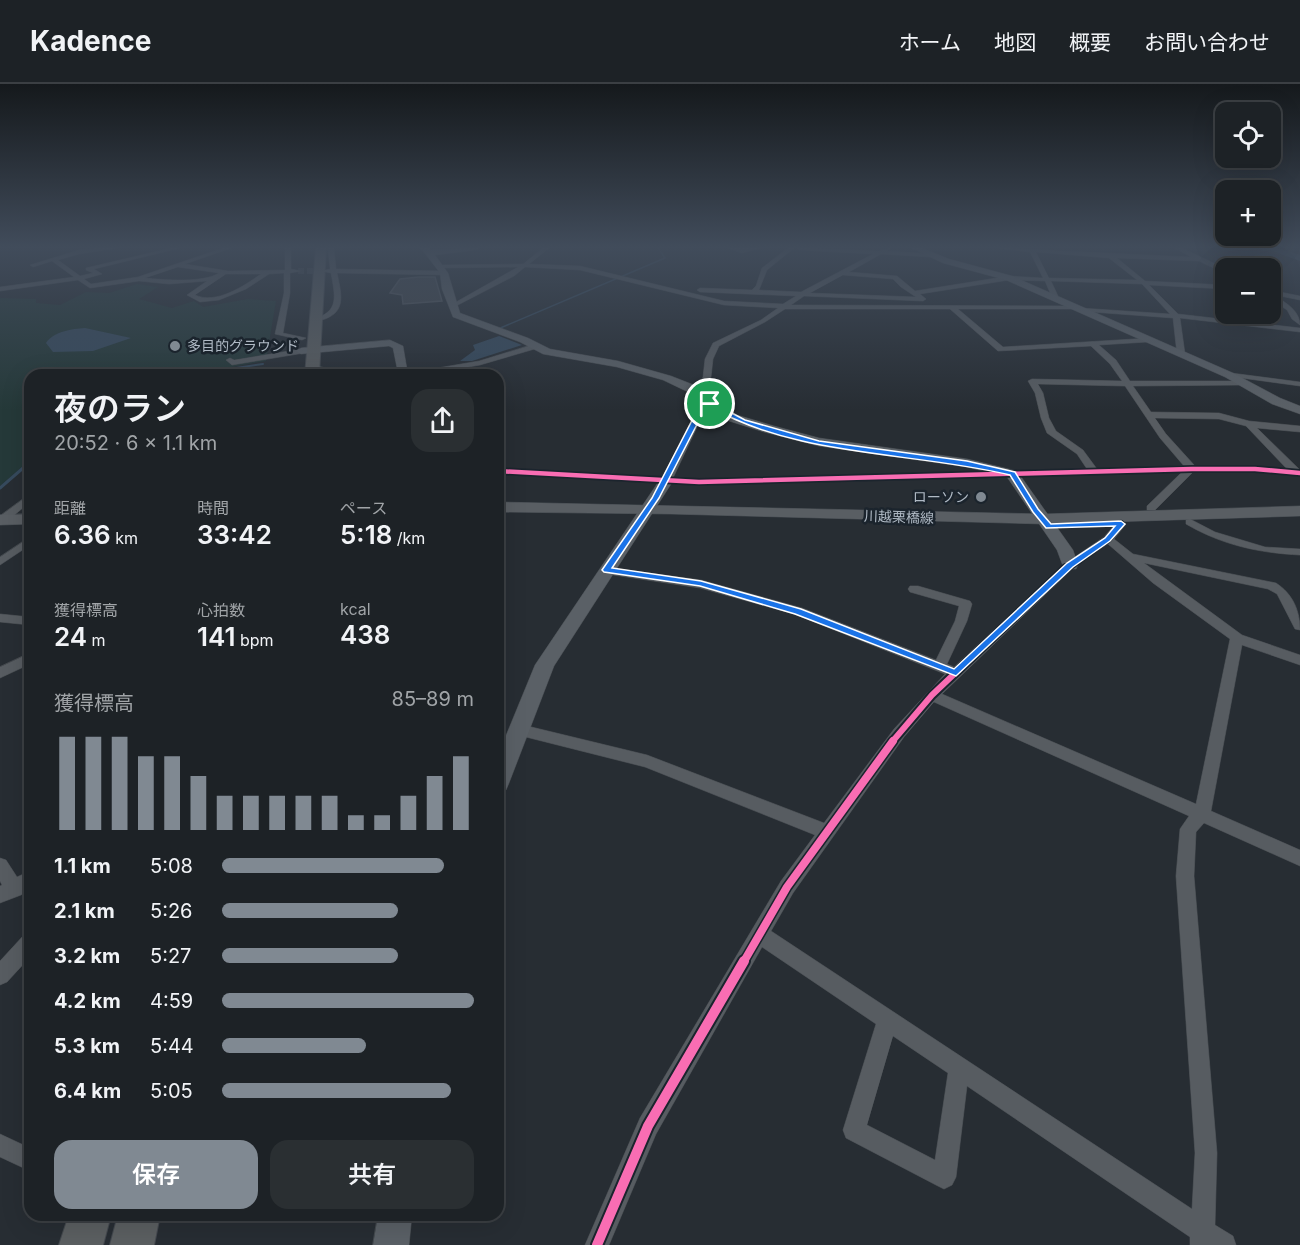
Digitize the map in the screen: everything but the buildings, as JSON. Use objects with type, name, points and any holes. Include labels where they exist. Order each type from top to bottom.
[{"type":"highway","points":[[305,346],[315,320],[316,302]]},
{"type":"highway","points":[[304,307],[308,369]]},
{"type":"highway","points":[[81,1245],[88,1221]]},
{"type":"highway","points":[[132,1245],[138,1221]]},
{"type":"main road","name":"川越栗橋線","points":[[504,507],[978,526],[1300,511]]},
{"type":"main road","name":"川越栗橋線","points":[[504,514],[646,512]]},
{"type":"main road","name":"川越栗橋線","points":[[1046,523],[1121,524],[1300,518]]},
{"type":"main road","points":[[1,520],[24,519]]},
{"type":"street","points":[[285,302],[279,334],[305,346]]},
{"type":"street","points":[[315,320],[333,312],[334,302]]},
{"type":"street","points":[[451,302],[456,315],[460,318],[558,355],[642,370],[679,383],[733,418],[819,442],[967,463],[1012,474],[1035,511],[1067,554],[1070,565]]},
{"type":"street","points":[[452,306],[459,302]]},
{"type":"street","points":[[721,302],[783,307],[1077,308],[1300,330]]},
{"type":"street","points":[[697,394],[706,377],[709,359],[716,345],[763,321],[790,302]]},
{"type":"street","points":[[928,302],[937,308]]},
{"type":"street","points":[[1064,302],[1229,375],[1276,401],[1300,410]]},
{"type":"street","points":[[1163,302],[1176,316],[1181,354]]},
{"type":"street","points":[[1281,302],[1290,309],[1294,318],[1300,323]]},
{"type":"street","points":[[953,308],[1001,349],[1147,340]]},
{"type":"street","points":[[230,360],[232,363],[240,363],[305,346],[381,342],[393,343],[399,348],[403,369]]},
{"type":"street","points":[[1094,345],[1113,362],[1148,415],[1190,469]]},
{"type":"street","points":[[444,369],[480,363],[535,346]]},
{"type":"street","points":[[1229,375],[1300,384]]},
{"type":"street","points":[[1094,472],[1080,452],[1052,433],[1045,418],[1039,393],[1032,381],[1129,384],[1243,383]]},
{"type":"street","points":[[504,768],[545,665],[666,481],[703,405],[707,402]]},
{"type":"street","points":[[1148,415],[1219,416],[1249,424],[1300,429]]},
{"type":"street","points":[[1249,424],[1298,473]]},
{"type":"street","points":[[1151,508],[1190,469]]},
{"type":"street","points":[[504,471],[666,481],[764,481],[1190,469],[1255,469],[1298,473]]},
{"type":"street","points":[[1,520],[24,503]]},
{"type":"street","points":[[1190,522],[1211,534],[1264,550],[1300,552]]},
{"type":"street","points":[[597,1245],[648,1126],[787,887],[899,733],[932,695],[1070,565],[1108,539],[1121,524]]},
{"type":"street","points":[[1108,539],[1237,638],[1300,660]]},
{"type":"street","points":[[0,562],[24,544]]},
{"type":"street","points":[[1129,556],[1272,586],[1282,592],[1300,626]]},
{"type":"street","points":[[607,570],[701,584],[798,612],[956,673]]},
{"type":"street","points":[[914,589],[966,603],[961,621],[940,665]]},
{"type":"street","points":[[0,618],[24,620]]},
{"type":"street","points":[[1202,1238],[1206,1153],[1184,862],[1188,829],[1202,814],[1237,638]]},
{"type":"street","points":[[0,673],[24,661]]},
{"type":"street","points":[[932,695],[1300,858]]},
{"type":"street","points":[[519,730],[647,761],[827,832]]},
{"type":"street","points":[[0,866],[15,888]]},
{"type":"street","points":[[759,934],[959,1068],[1202,1238],[1224,1245]]},
{"type":"street","points":[[1,973],[24,949]]},
{"type":"street","points":[[888,1020],[854,1130],[944,1177],[959,1068]]},
{"type":"street","points":[[0,1145],[24,1157]]},
{"type":"street","points":[[391,1245],[394,1221]]},
{"type":"green space","points":[[0,302],[60,305],[66,302],[151,302],[172,308],[190,302],[196,302],[203,307],[230,302],[276,302],[266,361],[220,369],[24,369],[24,465],[0,486]]},
{"type":"water","points":[[85,328],[131,338],[93,351],[53,352],[46,343],[58,333]]},
{"type":"water","points":[[499,336],[522,345],[472,361],[460,361],[475,350],[473,345]]},
{"type":"waterway","points":[[498,329],[561,302]]},
{"type":"waterway","points":[[229,369],[263,364]]},
{"type":"waterway","points":[[0,488],[24,467]]},
{"type":"cycle path","points":[[504,471],[699,482],[1192,469],[1255,469],[1300,473]]},
{"type":"cycle path","points":[[597,1245],[648,1126],[787,887],[899,733],[932,695],[1070,565],[1108,539],[1121,524]]},
{"type":"place","name":"多目的グラウンド","points":[[175,346]]},
{"type":"place","name":"ローソン","points":[[981,497]]},
{"type":"route","points":[[707,402],[710,404],[743,422],[819,442],[999,469],[1012,474],[1035,511],[1049,526],[1121,524],[1108,539],[1070,565],[956,673],[798,612],[701,584],[607,570],[666,481],[703,405],[707,402]]}]
